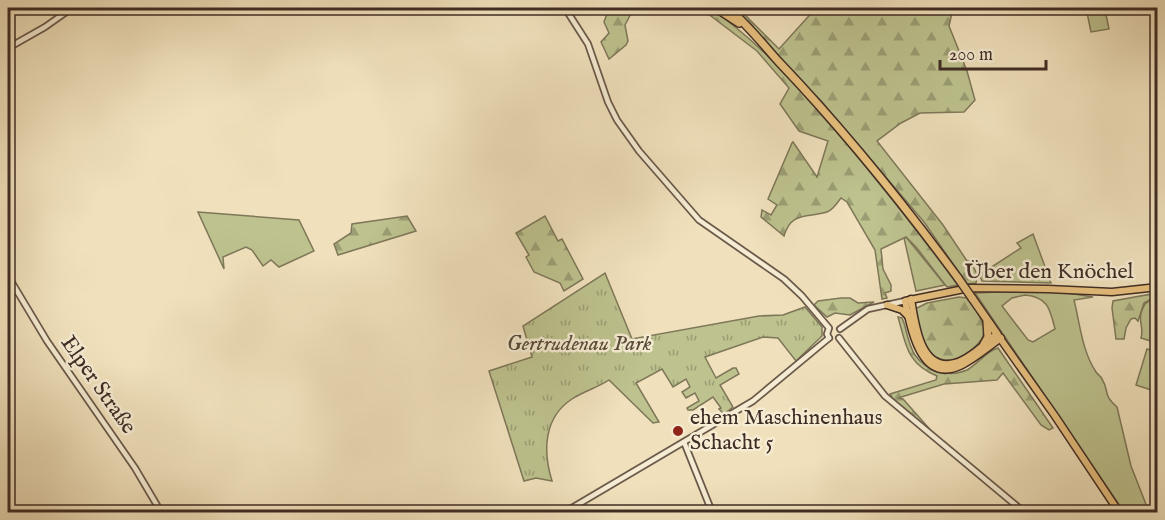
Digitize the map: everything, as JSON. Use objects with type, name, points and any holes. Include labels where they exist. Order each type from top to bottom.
[{"type":"highway","points":[[716,8],[755,37]]},
{"type":"highway","points":[[728,8],[810,94],[860,151],[916,221],[999,336]]},
{"type":"highway","points":[[982,312],[988,332],[984,344]]},
{"type":"main road","name":"Über den Knöchel","points":[[908,300],[969,288],[1112,292],[1158,286]]},
{"type":"main road","points":[[908,300],[908,316],[919,351],[930,363],[943,368],[956,368],[999,336]]},
{"type":"main road","points":[[908,300],[920,342],[932,359],[954,363],[999,336]]},
{"type":"main road","points":[[887,304],[902,310],[908,316]]},
{"type":"main road","points":[[999,336],[1119,513]]},
{"type":"street","points":[[8,48],[45,27],[72,8]]},
{"type":"street","points":[[565,8],[588,44],[615,115],[639,151],[692,213],[715,232],[784,279],[829,328]]},
{"type":"street","name":"Elper Straße","points":[[8,276],[47,341],[135,468],[161,513]]},
{"type":"street","name":"Über den Knöchel","points":[[840,329],[868,309],[908,300]]},
{"type":"street","points":[[829,328],[834,326],[840,329],[839,338],[885,396],[1023,513]]},
{"type":"street","points":[[829,328],[827,332],[830,338],[835,340],[839,338]]},
{"type":"street","points":[[565,513],[768,391],[830,338]]},
{"type":"street","points":[[684,442],[712,513]]},
{"type":"green space","points":[[609,8],[634,8],[625,25],[628,41],[609,59],[601,42],[609,33],[604,22]]},
{"type":"green space","points":[[710,8],[743,33],[800,90],[878,181],[958,285],[947,287],[906,237],[881,249],[883,269],[891,285],[891,291],[885,293],[887,298],[882,299],[875,250],[847,202],[841,198],[829,211],[796,219],[787,228],[784,236],[761,217],[762,210],[771,215],[777,205],[768,199],[792,143],[817,177],[828,141],[799,131],[780,104],[789,88],[757,51],[703,10]]},
{"type":"green space","points":[[731,8],[738,8],[779,49],[816,8],[953,8],[949,26],[967,71],[975,100],[964,112],[920,113],[901,123],[877,141],[943,225],[967,261],[970,261],[977,274],[976,283],[967,284],[924,222],[822,102]]},
{"type":"green space","points":[[1086,8],[1112,8],[1105,10],[1109,29],[1091,32]]},
{"type":"green space","points":[[198,212],[299,220],[314,251],[279,267],[271,260],[263,266],[252,250],[246,247],[223,257],[224,269]]},
{"type":"green space","points":[[407,216],[416,231],[338,255],[334,244],[351,233],[352,224]]},
{"type":"green space","points":[[545,216],[558,241],[562,239],[583,279],[564,291],[560,283],[534,272],[526,257],[529,255],[516,233]]},
{"type":"green space","points":[[1033,234],[1051,283],[982,281],[980,276],[982,273],[1021,248],[1017,243]]},
{"type":"green space","points":[[906,237],[945,285],[916,291],[904,238]]},
{"type":"green space","name":"Gertrudenau Park","points":[[605,273],[632,339],[759,316],[783,315],[805,307],[822,327],[822,336],[796,361],[778,338],[763,337],[705,357],[716,378],[733,368],[736,368],[739,374],[720,385],[733,407],[724,414],[713,397],[693,410],[688,410],[687,408],[699,401],[695,393],[686,398],[682,392],[690,387],[686,379],[673,387],[662,369],[636,383],[659,422],[653,423],[609,380],[572,399],[555,416],[547,447],[552,481],[536,478],[524,481],[489,371],[532,357],[523,326]]},
{"type":"green space","points":[[1061,292],[1093,297],[1074,300],[1082,337],[1091,364],[1102,378],[1109,399],[1117,407],[1131,466],[1149,512],[1124,512],[975,293]],"holes":[[[1033,296],[1047,305],[1055,329],[1033,342],[1028,340],[1002,306],[1012,298]]]},
{"type":"green space","points":[[1157,293],[1157,296],[1144,303],[1138,321],[1135,318],[1131,319],[1124,339],[1116,339],[1113,301]]},
{"type":"green space","points":[[1157,296],[1157,343],[1141,338],[1140,319],[1145,304]]},
{"type":"green space","points":[[959,297],[967,298],[978,313],[984,327],[983,336],[976,346],[958,358],[946,360],[935,357],[925,349],[915,309],[927,303]]},
{"type":"green space","points":[[850,298],[858,303],[874,302],[850,315],[835,313],[827,317],[814,305],[818,301]]},
{"type":"green space","points":[[898,317],[902,318],[915,355],[925,365],[938,372],[953,373],[967,370],[989,352],[998,348],[1053,428],[1049,430],[1041,425],[1003,373],[997,380],[944,384],[898,398],[903,399],[934,434],[890,394],[936,380],[937,376],[919,366],[909,352]]},
{"type":"green space","points":[[1147,349],[1157,352],[1157,392],[1136,385]]},
{"type":"place","name":"ehem Maschinenhaus Schacht 5","points":[[678,431]]}]
